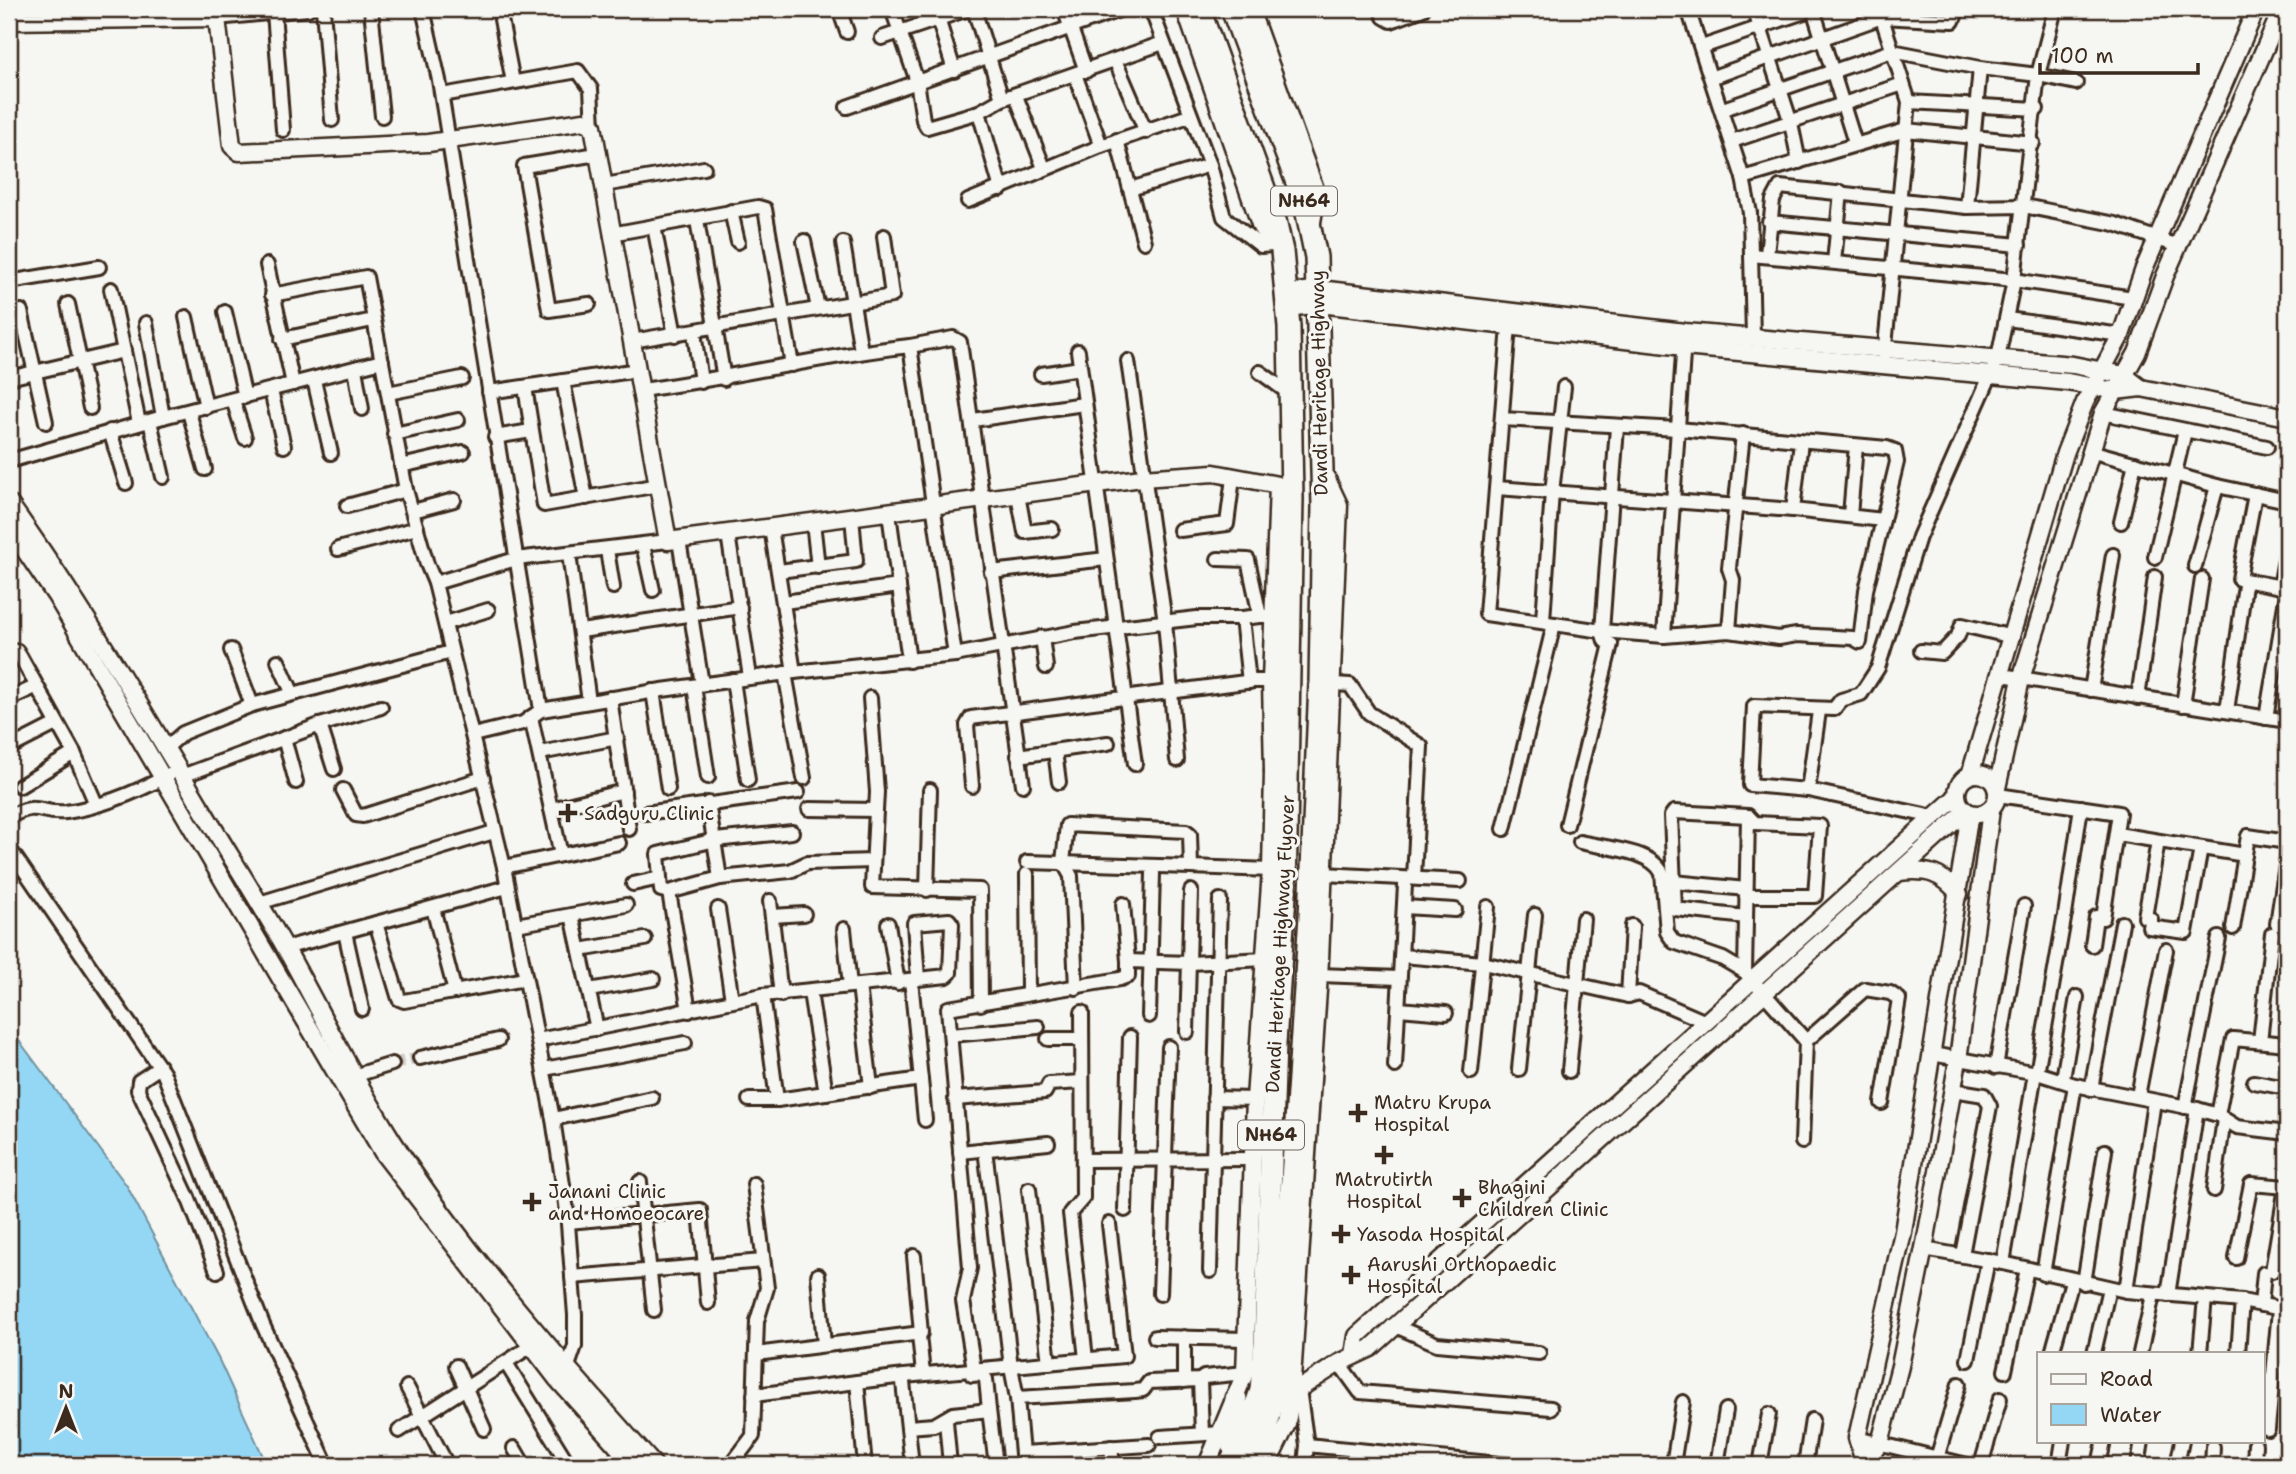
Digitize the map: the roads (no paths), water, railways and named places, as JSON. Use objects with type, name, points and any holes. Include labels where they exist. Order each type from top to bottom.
[{"type":"highway","name":"Dandi Heritage Highway","points":[[1199,9],[1274,216],[1287,301],[1291,461],[1280,682],[1287,753]]},
{"type":"highway","name":"Dandi Heritage Highway","points":[[1232,9],[1306,204],[1319,296],[1327,683],[1316,771]]},
{"type":"highway","points":[[1280,682],[1327,683]]},
{"type":"highway","points":[[1316,771],[1330,750]]},
{"type":"highway","name":"Dandi Heritage Highway Flyover","points":[[1226,1453],[1251,1420],[1261,1390],[1265,1343],[1272,1101],[1285,895],[1287,753]]},
{"type":"highway","name":"Dandi Heritage Highway Flyover","points":[[1250,1465],[1264,1440],[1275,1393],[1310,916],[1316,771]]},
{"type":"highway","points":[[1226,1453],[1236,1432],[1236,1399]]},
{"type":"street","points":[[9,21],[217,18],[235,12],[308,9]]},
{"type":"street","points":[[323,9],[332,120]]},
{"type":"street","points":[[372,9],[382,116]]},
{"type":"street","points":[[423,9],[442,95],[516,559],[540,753],[561,855]]},
{"type":"street","points":[[499,9],[513,82]]},
{"type":"street","points":[[839,9],[847,32]]},
{"type":"street","points":[[892,9],[917,81],[923,120],[927,127],[979,112],[1002,99],[1163,43]]},
{"type":"street","points":[[882,38],[902,32],[937,14],[968,9]]},
{"type":"street","points":[[974,9],[1002,99]]},
{"type":"street","points":[[1064,9],[1101,146]]},
{"type":"street","points":[[847,107],[1122,9]]},
{"type":"street","points":[[1152,9],[1189,116],[1210,165],[1226,220],[1261,246],[1280,242]]},
{"type":"street","points":[[1185,9],[1261,227],[1266,234],[1280,242]]},
{"type":"street","points":[[1250,9],[1314,186],[1316,199],[1311,230]]},
{"type":"street","points":[[1380,9],[1384,17],[1391,21],[1423,9]]},
{"type":"street","points":[[1754,9],[1791,123],[1799,162]]},
{"type":"street","points":[[1702,47],[1813,9],[1835,72],[1855,143]]},
{"type":"street","points":[[1713,77],[1824,39],[1880,13],[1953,21],[1958,9]]},
{"type":"street","points":[[1934,817],[1808,790],[1750,785],[1754,706],[1799,707],[1819,711],[1834,709],[1841,700],[1861,694],[1878,668],[1919,537],[1998,358],[2019,245],[2037,108],[2038,75],[2055,9]]},
{"type":"street","points":[[1970,775],[2002,675],[2065,453],[2121,335],[2157,238],[2256,9]]},
{"type":"street","points":[[1864,1463],[1880,1443],[1925,1243],[1958,1060],[1995,797],[2021,679],[2103,413],[2137,353],[2178,246],[2282,9]]},
{"type":"street","points":[[279,10],[283,130]]},
{"type":"street","points":[[1694,10],[1702,47],[1743,177],[1749,213],[1753,338]]},
{"type":"street","points":[[1880,13],[1909,102],[1884,357]]},
{"type":"street","points":[[937,14],[954,70]]},
{"type":"street","points":[[217,18],[234,151],[449,140],[584,121],[593,126]]},
{"type":"street","points":[[1723,108],[1780,91],[1892,51],[2076,83]]},
{"type":"street","points":[[1115,60],[1146,132]]},
{"type":"street","points":[[1967,207],[1980,68]]},
{"type":"street","points":[[442,95],[578,71],[591,89],[597,154],[659,485],[693,614],[708,777]]},
{"type":"street","points":[[1732,141],[1903,84]]},
{"type":"street","points":[[1016,96],[1044,168]]},
{"type":"street","points":[[1909,102],[2037,108]]},
{"type":"street","points":[[979,112],[1001,189]]},
{"type":"street","points":[[968,201],[1101,146],[1189,116]]},
{"type":"street","points":[[1743,177],[1906,130],[2033,143]]},
{"type":"street","points":[[1117,140],[1144,242]]},
{"type":"street","points":[[589,304],[549,310],[524,166],[597,154]]},
{"type":"street","points":[[1130,189],[1210,165]]},
{"type":"street","points":[[604,185],[704,168]]},
{"type":"street","points":[[1767,254],[1774,194],[1780,187],[1967,207],[2025,202],[2128,220]]},
{"type":"street","points":[[1834,262],[1841,192]]},
{"type":"street","points":[[2025,202],[2115,224],[2178,246]]},
{"type":"street","points":[[611,233],[696,220],[758,206],[765,209],[792,365]]},
{"type":"street","points":[[731,211],[738,242]]},
{"type":"street","points":[[696,220],[724,379]]},
{"type":"street","points":[[1769,222],[2019,245]]},
{"type":"street","points":[[654,226],[675,335]]},
{"type":"street","points":[[632,341],[892,296],[884,236]]},
{"type":"street","points":[[804,241],[818,308]]},
{"type":"street","points":[[843,243],[861,351]]},
{"type":"street","points":[[1751,254],[2014,280],[2133,298]]},
{"type":"street","points":[[267,265],[293,384]]},
{"type":"street","points":[[9,282],[99,267]]},
{"type":"street","points":[[272,295],[366,276],[406,490],[435,583],[474,735],[516,925],[553,1119],[568,1222],[575,1346],[563,1375]]},
{"type":"street","points":[[111,289],[124,352],[151,420]]},
{"type":"street","points":[[1287,301],[1319,296],[1684,340],[1753,338],[1990,375],[2095,385],[2115,391],[2141,388],[2287,417]]},
{"type":"street","points":[[68,303],[90,408]]},
{"type":"street","points":[[1394,305],[1509,327],[1884,357],[1998,358],[2103,371],[2124,376],[2141,388]]},
{"type":"street","points":[[21,311],[46,422]]},
{"type":"street","points":[[225,312],[245,438]]},
{"type":"street","points":[[186,317],[206,407]]},
{"type":"street","points":[[282,339],[373,320]]},
{"type":"street","points":[[2007,320],[2121,335]]},
{"type":"street","points":[[146,324],[151,420],[163,477]]},
{"type":"street","points":[[1502,419],[1617,428],[1678,429],[1895,451],[1897,462],[1866,590],[1860,642],[1853,638],[1797,635],[1779,638],[1729,631],[1664,636],[1602,631],[1486,614],[1509,327]]},
{"type":"street","points":[[694,332],[701,382]]},
{"type":"street","points":[[642,390],[724,379],[861,351],[958,339],[973,420],[991,572],[1023,785]]},
{"type":"street","points":[[1664,636],[1684,340]]},
{"type":"street","points":[[910,346],[961,657]]},
{"type":"street","points":[[1078,351],[1135,764]]},
{"type":"street","points":[[9,378],[124,352]]},
{"type":"street","points":[[9,461],[151,420],[382,361]]},
{"type":"street","points":[[1128,361],[1142,478],[1165,622],[1177,760]]},
{"type":"street","points":[[1041,374],[1080,368]]},
{"type":"street","points":[[355,369],[362,409]]},
{"type":"street","points":[[489,392],[638,370]]},
{"type":"street","points":[[1259,372],[1290,399]]},
{"type":"street","points":[[388,393],[462,378]]},
{"type":"street","points":[[314,380],[331,453]]},
{"type":"street","points":[[563,381],[586,498]]},
{"type":"street","points":[[525,387],[544,505],[659,485]]},
{"type":"street","points":[[1504,829],[1549,622],[1552,492],[1562,424],[1564,387]]},
{"type":"street","points":[[271,391],[284,446]]},
{"type":"street","points":[[973,420],[1084,404]]},
{"type":"street","points":[[189,412],[205,469]]},
{"type":"street","points":[[2103,413],[2267,447]]},
{"type":"street","points":[[394,434],[458,420]]},
{"type":"street","points":[[1567,825],[1611,644],[1605,641],[1602,631],[1617,428]]},
{"type":"street","points":[[110,431],[126,483]]},
{"type":"street","points":[[495,437],[531,431]]},
{"type":"street","points":[[2155,557],[2185,431]]},
{"type":"street","points":[[1729,631],[1733,580],[1729,568],[1743,435]]},
{"type":"street","points":[[1793,510],[1801,441]]},
{"type":"street","points":[[1850,515],[1856,446]]},
{"type":"street","points":[[2090,451],[2217,486],[2287,501]]},
{"type":"street","points":[[401,466],[464,452]]},
{"type":"street","points":[[2121,522],[2135,463]]},
{"type":"street","points":[[435,583],[516,559],[607,550],[1142,478],[1214,473],[1272,484],[1279,488],[1266,616]]},
{"type":"street","points":[[1180,530],[1227,524],[1235,478]]},
{"type":"street","points":[[2194,566],[2217,486]]},
{"type":"street","points":[[1497,488],[1735,505],[1883,520]]},
{"type":"street","points":[[347,506],[406,490]]},
{"type":"street","points":[[2255,494],[2239,579],[2285,589]]},
{"type":"street","points":[[1018,495],[1025,532],[1052,529]]},
{"type":"street","points":[[413,511],[454,500]]},
{"type":"street","points":[[9,503],[56,596],[347,1078],[563,1375],[629,1459],[608,1465]]},
{"type":"street","points":[[889,513],[909,661]]},
{"type":"street","points":[[779,571],[856,561],[852,517]]},
{"type":"street","points":[[813,522],[818,567]]},
{"type":"street","points":[[9,527],[26,539],[67,585],[166,748],[285,948],[393,1167],[531,1346],[654,1465]]},
{"type":"street","points":[[338,549],[416,528]]},
{"type":"street","points":[[771,528],[784,602],[804,778]]},
{"type":"street","points":[[728,534],[750,677]]},
{"type":"street","points":[[643,545],[653,590]]},
{"type":"street","points":[[2266,718],[2285,589],[2287,548]]},
{"type":"street","points":[[607,550],[613,587]]},
{"type":"street","points":[[569,554],[589,702]]},
{"type":"street","points":[[2091,690],[2113,555]]},
{"type":"street","points":[[991,572],[1106,559]]},
{"type":"street","points":[[1218,559],[1248,560],[1266,616],[1280,682],[1273,771],[1271,870],[1255,1099],[1245,1373],[1236,1399]]},
{"type":"street","points":[[2138,698],[2155,577]]},
{"type":"street","points":[[2183,705],[2202,579]]},
{"type":"street","points":[[2227,711],[2245,585]]},
{"type":"street","points":[[784,602],[900,586]]},
{"type":"street","points":[[581,631],[740,607]]},
{"type":"street","points":[[446,623],[488,610]]},
{"type":"street","points":[[474,735],[523,723],[536,713],[653,691],[790,672],[961,657],[1042,637],[1114,627],[1266,616]]},
{"type":"street","points":[[1242,618],[1248,682]]},
{"type":"street","points":[[1921,651],[1942,653],[1958,636],[1962,625],[2012,637]]},
{"type":"street","points":[[1042,637],[1046,667]]},
{"type":"street","points":[[231,650],[252,705]]},
{"type":"street","points":[[9,653],[17,651],[74,753],[96,804]]},
{"type":"street","points":[[166,748],[183,733],[252,705],[292,692],[451,652]]},
{"type":"street","points":[[278,661],[292,692]]},
{"type":"street","points":[[2002,675],[2287,721]]},
{"type":"street","points":[[733,680],[748,780]]},
{"type":"street","points":[[972,786],[968,722],[971,718],[1248,682],[1280,682]]},
{"type":"street","points":[[1267,1465],[1287,1424],[1295,1391],[1330,750],[1327,683],[1350,685],[1369,713],[1421,746],[1410,882],[1404,906],[1395,1066]]},
{"type":"street","points":[[9,698],[35,687]]},
{"type":"street","points":[[653,691],[668,789]]},
{"type":"street","points":[[610,698],[629,829]]},
{"type":"street","points":[[870,698],[876,810],[873,889],[980,890],[981,1004]]},
{"type":"street","points":[[9,817],[31,807],[64,812],[96,804],[164,778],[381,707]]},
{"type":"street","points":[[1808,790],[1819,711]]},
{"type":"street","points":[[9,748],[56,724]]},
{"type":"street","points":[[320,725],[334,769]]},
{"type":"street","points":[[284,738],[296,782]]},
{"type":"street","points":[[540,753],[617,738]]},
{"type":"street","points":[[1018,756],[1108,743]]},
{"type":"street","points":[[1055,751],[1059,782]]},
{"type":"street","points":[[20,786],[74,753]]},
{"type":"street","points":[[1273,771],[1287,753]]},
{"type":"street","points":[[1551,1408],[1360,1392],[1347,1359],[1357,1336],[1956,797],[1959,783],[1970,775],[1983,774],[1995,797]]},
{"type":"street","points":[[343,790],[356,815],[363,816],[483,778]]},
{"type":"street","points":[[927,890],[930,790]]},
{"type":"street","points":[[551,809],[624,791]]},
{"type":"street","points":[[645,813],[798,792]]},
{"type":"street","points":[[1956,797],[1968,812],[1982,814],[1995,797]]},
{"type":"street","points":[[1995,797],[2119,813],[2104,918],[2096,917],[2092,945]]},
{"type":"street","points":[[708,803],[720,878]]},
{"type":"street","points":[[2003,1263],[2081,807]]},
{"type":"street","points":[[808,809],[876,810]]},
{"type":"street","points":[[1674,882],[1746,892],[1815,896],[1820,826],[1755,823],[1748,816],[1674,812],[1671,816],[1674,882],[1677,911],[1746,917]]},
{"type":"street","points":[[1295,1391],[1347,1359],[1371,1348],[1393,1325],[1611,1131],[1753,982],[1899,872],[1968,812]]},
{"type":"street","points":[[1864,1463],[1857,1438],[1903,1232],[1959,894],[1968,812]]},
{"type":"street","points":[[1748,816],[1746,917],[1753,982]]},
{"type":"street","points":[[1076,988],[1071,876],[1063,862],[1065,830],[1073,824],[1186,831],[1190,834],[1191,867]]},
{"type":"street","points":[[259,903],[494,832]]},
{"type":"street","points":[[792,832],[715,840],[658,853],[663,892],[720,878],[790,871],[807,863],[873,861]]},
{"type":"street","points":[[2117,834],[2245,855]]},
{"type":"street","points":[[2234,928],[2249,835],[2287,842]]},
{"type":"street","points":[[2158,841],[2144,917],[2151,919],[2149,927],[2186,932],[2201,848]]},
{"type":"street","points":[[1580,842],[1643,857],[1658,864],[1662,873],[1667,932],[1674,942],[1723,959],[1753,982],[1807,1041]]},
{"type":"street","points":[[504,867],[619,843]]},
{"type":"street","points":[[9,848],[160,1067],[263,1325],[327,1465]]},
{"type":"street","points":[[2260,1041],[2274,929],[2287,858]]},
{"type":"street","points":[[1028,993],[1027,868],[1063,862],[1271,870]]},
{"type":"street","points":[[1899,872],[1934,872],[1959,894]]},
{"type":"street","points":[[1149,1016],[1153,873]]},
{"type":"street","points":[[1323,874],[1410,882],[1460,881]]},
{"type":"street","points":[[633,884],[660,878]]},
{"type":"street","points":[[285,948],[507,887]]},
{"type":"street","points":[[1187,1032],[1191,891]]},
{"type":"street","points":[[669,892],[689,1011]]},
{"type":"street","points":[[1210,1271],[1220,900]]},
{"type":"street","points":[[769,901],[781,995]]},
{"type":"street","points":[[974,1369],[963,1301],[970,1268],[948,1008],[981,1004],[1028,993],[1076,988],[1126,977],[1128,961],[1124,904]]},
{"type":"street","points":[[516,925],[626,905]]},
{"type":"street","points":[[1404,906],[1455,910]]},
{"type":"street","points":[[1996,1067],[2024,906]]},
{"type":"street","points":[[1471,1072],[1488,907]]},
{"type":"street","points":[[433,908],[455,992]]},
{"type":"street","points":[[718,909],[732,1000]]},
{"type":"street","points":[[772,916],[804,914]]},
{"type":"street","points":[[572,915],[597,1028]]},
{"type":"street","points":[[1519,1069],[1535,915]]},
{"type":"street","points":[[1569,1070],[1583,919]]},
{"type":"street","points":[[538,1040],[732,1000],[854,985],[909,981],[941,977],[950,973],[952,924],[948,920],[914,923],[909,981],[925,1121]]},
{"type":"street","points":[[376,923],[399,999],[525,979]]},
{"type":"street","points":[[2091,1089],[2122,923]]},
{"type":"street","points":[[888,924],[909,981]]},
{"type":"street","points":[[1628,996],[1632,926]]},
{"type":"street","points":[[844,929],[871,1087]]},
{"type":"street","points":[[345,932],[362,1009]]},
{"type":"street","points":[[2168,1295],[2191,1108],[2218,938]]},
{"type":"street","points":[[580,950],[645,939]]},
{"type":"street","points":[[2138,1096],[2166,950]]},
{"type":"street","points":[[1402,956],[1483,963],[1628,996],[1639,993],[1706,1022]]},
{"type":"street","points":[[1128,961],[1190,963],[1265,959]]},
{"type":"street","points":[[1319,975],[1399,978]]},
{"type":"street","points":[[589,990],[653,979]]},
{"type":"street","points":[[1802,1142],[1807,1041],[1865,989],[1891,993],[1899,999],[1882,1103]]},
{"type":"street","points":[[810,992],[826,1093]]},
{"type":"street","points":[[764,995],[777,1100]]},
{"type":"street","points":[[2063,1079],[2077,996]]},
{"type":"street","points":[[1399,1009],[1446,1013]]},
{"type":"street","points":[[1083,1012],[1083,1201],[1071,1208],[1069,1213],[1086,1359]]},
{"type":"street","points":[[951,1035],[1038,1027]]},
{"type":"street","points":[[1125,1210],[1130,1037]]},
{"type":"street","points":[[2214,1190],[2231,1041],[2237,1038],[2287,1044]]},
{"type":"street","points":[[1048,1039],[1082,1039]]},
{"type":"street","points":[[420,1058],[498,1040]]},
{"type":"street","points":[[544,1069],[685,1043]]},
{"type":"street","points":[[1160,1294],[1169,1047]]},
{"type":"street","points":[[1932,1054],[2036,1073],[2091,1089],[2191,1108],[2221,1117],[2237,1127],[2287,1133]]},
{"type":"street","points":[[347,1078],[392,1064]]},
{"type":"street","points":[[160,1067],[139,1081],[138,1090],[188,1197],[217,1272]]},
{"type":"street","points":[[749,1100],[777,1100],[920,1079]]},
{"type":"street","points":[[955,1099],[1045,1091],[1049,1084],[1055,1082],[1082,1082]]},
{"type":"street","points":[[2254,1082],[2287,1088]]},
{"type":"street","points":[[2043,1274],[2075,1085]]},
{"type":"street","points":[[1952,1090],[1984,1095],[1990,1105],[1962,1255]]},
{"type":"street","points":[[553,1119],[652,1098]]},
{"type":"street","points":[[1214,1098],[1255,1099]]},
{"type":"street","points":[[2126,1292],[2154,1101]]},
{"type":"street","points":[[1598,1119],[1611,1131]]},
{"type":"street","points":[[960,1152],[1048,1143]]},
{"type":"street","points":[[985,1149],[1023,1459],[1202,1434],[1226,1453],[1207,1465]]},
{"type":"street","points":[[2052,1352],[2078,1282],[2105,1151]]},
{"type":"street","points":[[1083,1160],[1252,1160]]},
{"type":"street","points":[[640,1182],[654,1310]]},
{"type":"street","points":[[731,1465],[753,1436],[757,1321],[767,1289],[754,1184]]},
{"type":"street","points":[[2236,1258],[2251,1184],[2287,1187],[2261,1306]]},
{"type":"street","points":[[1029,1189],[1049,1363]]},
{"type":"street","points":[[568,1222],[700,1210],[708,1303]]},
{"type":"street","points":[[754,1395],[923,1374],[1125,1354],[1109,1224]]},
{"type":"street","points":[[1903,1232],[1925,1243],[1962,1255],[2126,1292],[2242,1301],[2283,1310],[2268,1429]]},
{"type":"street","points":[[914,1256],[922,1329],[919,1335],[923,1374]]},
{"type":"street","points":[[1968,1360],[1988,1260]]},
{"type":"street","points":[[572,1277],[763,1261]]},
{"type":"street","points":[[2005,1371],[2027,1269]]},
{"type":"street","points":[[818,1275],[824,1345]]},
{"type":"street","points":[[2094,1352],[2109,1288]]},
{"type":"street","points":[[2140,1352],[2153,1295]]},
{"type":"street","points":[[2200,1352],[2205,1298]]},
{"type":"street","points":[[2238,1352],[2242,1301]]},
{"type":"street","points":[[1393,1325],[1437,1344],[1539,1353]]},
{"type":"street","points":[[756,1354],[919,1335]]},
{"type":"street","points":[[1155,1337],[1246,1339]]},
{"type":"street","points":[[1184,1338],[1184,1381]]},
{"type":"street","points":[[400,1432],[531,1346]]},
{"type":"street","points":[[506,1363],[569,1465]]},
{"type":"street","points":[[456,1366],[484,1429]]},
{"type":"street","points":[[1017,1398],[1135,1391],[1143,1390],[1149,1382],[1200,1380],[1204,1377],[1245,1373]]},
{"type":"street","points":[[881,1384],[981,1374],[986,1379],[996,1465]]},
{"type":"street","points":[[1200,1380],[1202,1434]]},
{"type":"street","points":[[857,1382],[865,1465]]},
{"type":"street","points":[[903,1382],[912,1465]]},
{"type":"street","points":[[1936,1461],[1959,1384]]},
{"type":"street","points":[[407,1387],[447,1465]]},
{"type":"street","points":[[1295,1391],[1307,1446],[1306,1465]]},
{"type":"street","points":[[1981,1465],[2000,1399]]},
{"type":"street","points":[[1673,1465],[1683,1402]]},
{"type":"street","points":[[908,1427],[934,1425],[946,1421],[953,1414],[989,1410]]},
{"type":"street","points":[[1717,1465],[1726,1410]]},
{"type":"street","points":[[1760,1465],[1769,1414]]},
{"type":"street","points":[[1805,1465],[1812,1420]]},
{"type":"street","points":[[946,1421],[950,1465]]},
{"type":"street","points":[[1857,1438],[1936,1461],[1967,1465]]},
{"type":"street","points":[[2059,1465],[2063,1442]]},
{"type":"street","points":[[2099,1465],[2104,1442]]},
{"type":"street","points":[[2138,1465],[2142,1442]]},
{"type":"street","points":[[2177,1465],[2182,1442]]},
{"type":"street","points":[[2254,1465],[2255,1444]]},
{"type":"street","points":[[1307,1446],[1510,1465]]},
{"type":"street","points":[[1111,1447],[1113,1465]]},
{"type":"street","points":[[2212,1465],[2213,1447]]},
{"type":"street","points":[[514,1448],[524,1465]]},
{"type":"water","points":[[9,1027],[127,1186],[219,1360],[267,1465],[9,1465]]},
{"type":"tunnel","points":[[392,1064],[420,1058]]},
{"type":"place","name":"Sadguru Clinic","points":[[568,813]]},
{"type":"place","name":"Matru Krupa Hospital","points":[[1358,1113]]},
{"type":"place","name":"Matrutirth Hospital","points":[[1384,1155]]},
{"type":"place","name":"Bhagini Children Clinic","points":[[1462,1198]]},
{"type":"place","name":"Janani Clinic and Homoeocare","points":[[532,1202]]},
{"type":"place","name":"Yasoda Hospital","points":[[1341,1234]]},
{"type":"place","name":"Aarushi Orthopaedic Hospital","points":[[1351,1275]]}]
